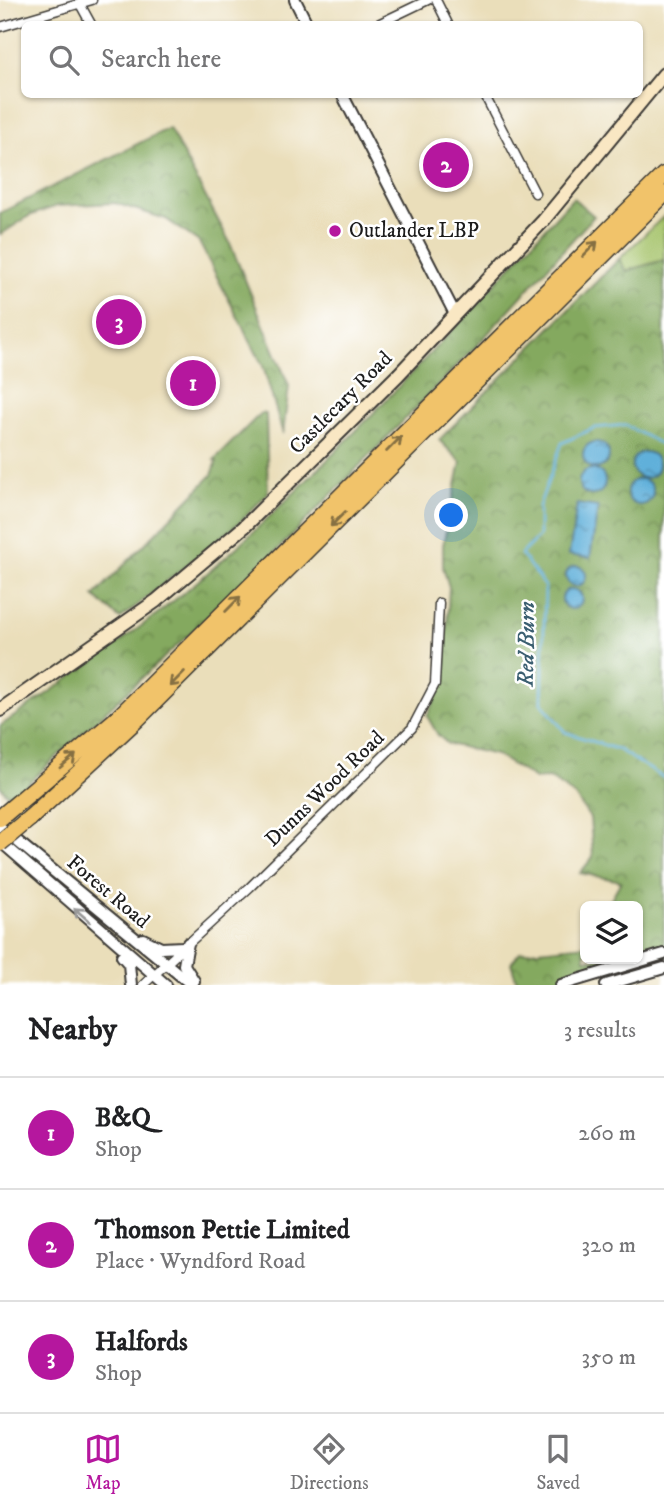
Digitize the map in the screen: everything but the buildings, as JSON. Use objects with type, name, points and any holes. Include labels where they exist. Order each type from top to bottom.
[{"type":"highway","points":[[0,818],[119,717],[664,175]]},
{"type":"highway","points":[[0,842],[30,818],[156,701],[664,194]]},
{"type":"main road","name":"Castlecary Road","points":[[0,710],[156,601],[244,527],[398,375],[543,221],[664,74]]},
{"type":"street","points":[[0,27],[92,0]]},
{"type":"street","points":[[295,0],[306,21]]},
{"type":"street","points":[[384,21],[428,0]]},
{"type":"street","points":[[436,0],[446,21]]},
{"type":"street","points":[[80,4],[89,21]]},
{"type":"street","points":[[344,98],[455,314]]},
{"type":"street","points":[[486,98],[536,193]]},
{"type":"street","name":"Dunns Wood Road","points":[[142,985],[356,785],[412,727],[435,684],[439,603]]},
{"type":"street","name":"Forest Road","points":[[0,827],[192,985]]},
{"type":"street","name":"Forest Road","points":[[0,842],[166,985]]},
{"type":"street","points":[[116,923],[161,948],[185,945],[184,965],[198,985]]},
{"type":"street","points":[[104,934],[129,964],[131,985]]},
{"type":"street","points":[[146,948],[153,962],[153,975]]},
{"type":"street","points":[[561,985],[664,954]]},
{"type":"street","points":[[165,964],[166,974],[172,985]]},
{"type":"street","points":[[606,985],[664,968]]},
{"type":"green space","points":[[169,128],[229,241],[289,386],[283,434],[263,366],[199,242],[166,219],[115,203],[57,206],[29,216],[0,235],[0,213]]},
{"type":"green space","points":[[573,198],[594,216],[481,341],[250,578],[11,799],[0,786],[0,726],[98,658],[223,560],[376,410]]},
{"type":"green space","points":[[664,216],[664,260],[626,271],[619,259]]},
{"type":"green space","points":[[619,259],[626,271],[664,260],[664,950],[643,956],[643,901],[610,901],[621,881],[580,873],[593,857],[590,818],[575,796],[549,778],[535,779],[496,755],[448,744],[438,735],[427,716],[444,680],[449,587],[443,567],[443,545],[461,462],[439,440]]},
{"type":"green space","points":[[261,413],[266,414],[268,493],[239,523],[120,619],[94,596],[212,475],[217,461],[214,460]]},
{"type":"green space","points":[[580,946],[580,964],[616,964],[543,985],[518,985],[511,963],[520,952]]},
{"type":"water","points":[[596,442],[605,446],[609,455],[605,464],[596,468],[587,464],[583,455],[587,446]]},
{"type":"water","points":[[645,452],[654,456],[658,465],[654,474],[645,478],[636,474],[632,465],[636,456]]},
{"type":"water","points":[[592,469],[601,473],[605,482],[601,491],[592,495],[583,491],[579,482],[583,473]]},
{"type":"water","points":[[640,479],[649,483],[653,492],[649,501],[640,505],[631,501],[627,492],[631,483]]},
{"type":"water","points":[[577,504],[598,507],[590,558],[569,555]]},
{"type":"water","points":[[576,566],[583,569],[586,576],[583,583],[576,586],[569,583],[566,576],[569,569]]},
{"type":"water","points":[[572,589],[579,592],[582,599],[579,606],[572,609],[565,606],[562,599],[565,592]]},
{"type":"waterway","name":"Red Burn","points":[[664,446],[625,425],[594,428],[562,443],[539,506],[539,536],[521,554],[545,586],[542,703],[565,732],[619,750],[664,778]]},
{"type":"place","name":"Thomson Pettie Limited","points":[[446,165]]},
{"type":"place","name":"Outlander LBP","points":[[335,231]]},
{"type":"place","name":"Halfords","points":[[119,322]]},
{"type":"place","name":"B&Q","points":[[193,383]]}]
